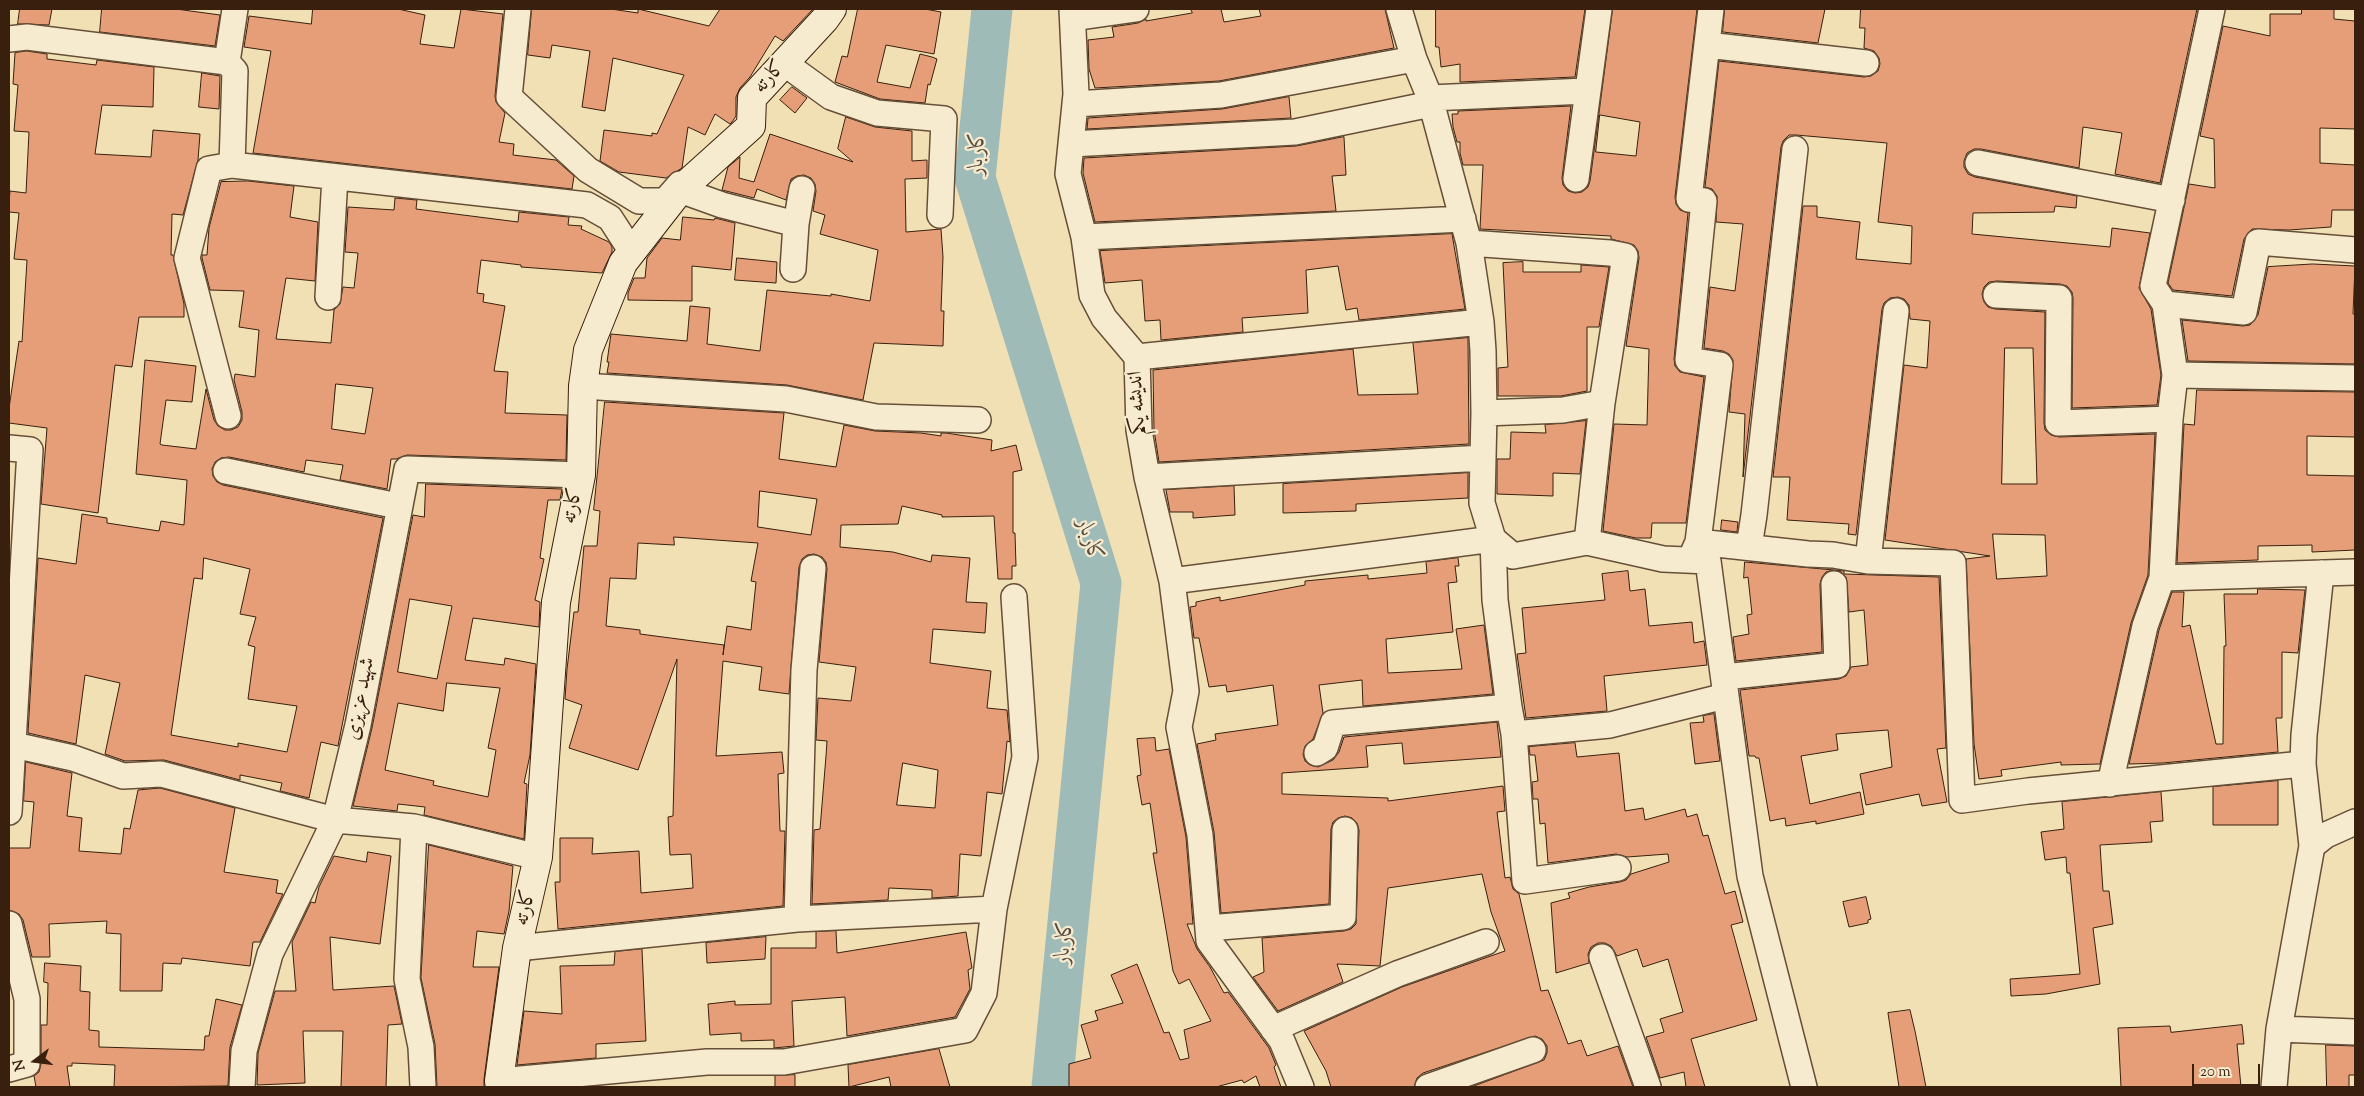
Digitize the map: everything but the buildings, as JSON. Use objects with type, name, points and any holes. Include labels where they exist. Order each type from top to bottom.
[{"type":"street","points":[[227,62],[235,9]]},
{"type":"street","points":[[518,9],[509,97],[588,170],[640,201],[665,201],[687,176],[734,144]]},
{"type":"street","name":"کارته","points":[[499,1084],[517,948],[538,857],[556,602],[581,475],[583,386],[588,350],[623,263],[680,190],[734,144],[751,126],[752,98],[832,9]]},
{"type":"street","points":[[1072,13],[1136,9]]},
{"type":"street","points":[[1400,9],[1414,59],[1430,101],[1470,243],[1481,322],[1484,413],[1482,503],[1494,539],[1495,600],[1508,707],[1514,734],[1526,881],[1618,868]]},
{"type":"street","points":[[1576,179],[1586,91],[1599,9]]},
{"type":"street","points":[[1694,551],[1720,365],[1688,360],[1704,201],[1689,199],[1711,9]]},
{"type":"street","points":[[2110,784],[2145,626],[2162,578],[2170,419],[2175,375],[2165,304],[2153,286],[2212,9]]},
{"type":"street","name":"اندیشه یکم","points":[[1072,13],[1075,104],[1068,174],[1084,237],[1092,295],[1104,318],[1137,358],[1139,430],[1147,477],[1172,582],[1186,691],[1179,727],[1200,835],[1209,941],[1282,1041],[1301,1087]]},
{"type":"street","points":[[9,39],[27,37],[227,62],[235,72],[232,165]]},
{"type":"street","points":[[1707,44],[1866,63]]},
{"type":"street","points":[[1075,104],[1221,95],[1414,59]]},
{"type":"street","points":[[784,63],[831,97],[878,113],[944,119],[940,215]]},
{"type":"street","points":[[1071,144],[1295,132],[1430,101],[1586,91]]},
{"type":"street","points":[[1749,547],[1795,149]]},
{"type":"street","points":[[1978,163],[2172,200]]},
{"type":"street","points":[[228,416],[187,258],[209,169],[232,165],[588,205],[610,218],[632,252]]},
{"type":"street","points":[[328,297],[335,177]]},
{"type":"street","points":[[793,269],[796,224],[802,189]]},
{"type":"street","points":[[680,190],[722,205],[796,224]]},
{"type":"street","points":[[1084,237],[1463,219]]},
{"type":"street","points":[[2165,304],[2244,312],[2258,242],[2355,250]]},
{"type":"street","points":[[1470,243],[1610,253],[1625,256],[1602,403],[1587,542]]},
{"type":"street","points":[[1996,295],[2058,298],[2058,423],[2170,419]]},
{"type":"street","points":[[1868,561],[1896,311]]},
{"type":"street","points":[[1137,358],[1481,322]]},
{"type":"street","points":[[2175,375],[2355,378]]},
{"type":"street","points":[[583,386],[786,400],[876,417],[978,420]]},
{"type":"street","points":[[1484,413],[1563,410],[1602,403]]},
{"type":"street","points":[[9,448],[30,450],[11,744],[9,812]]},
{"type":"street","points":[[1147,477],[1484,458]]},
{"type":"street","name":"شهید عزیزی","points":[[242,1087],[244,1051],[270,954],[334,820],[358,725],[398,506],[407,469],[581,475]]},
{"type":"street","points":[[226,471],[398,506]]},
{"type":"street","points":[[1172,582],[1494,539],[1513,556],[1587,542],[1663,559],[1694,551],[1749,547],[1832,555],[1868,561],[1953,563],[1962,800],[2028,791],[2303,764]]},
{"type":"street","points":[[1694,551],[1708,561],[1750,876],[1804,1087]]},
{"type":"street","points":[[797,918],[804,670],[813,568]]},
{"type":"street","points":[[2162,578],[2355,572]]},
{"type":"street","points":[[2274,1087],[2279,1029],[2312,846],[2303,764],[2304,735],[2321,573]]},
{"type":"street","points":[[1514,734],[1610,725],[1724,686],[1837,665],[1834,584]]},
{"type":"street","points":[[499,1084],[707,1062],[784,1062],[966,1030],[984,993],[994,910],[1025,757],[1014,598]]},
{"type":"street","points":[[1318,753],[1325,748],[1333,723],[1508,707]]},
{"type":"street","points":[[11,744],[74,758],[124,776],[161,774],[334,820],[414,827],[538,857]]},
{"type":"street","points":[[2312,846],[2326,836],[2355,822]]},
{"type":"street","points":[[414,827],[407,979],[421,1046],[423,1087]]},
{"type":"street","points":[[1208,928],[1343,917],[1345,830]]},
{"type":"street","points":[[517,948],[797,918],[994,910]]},
{"type":"street","points":[[9,924],[27,999],[27,1064],[9,1069]]},
{"type":"street","points":[[1273,1029],[1388,978],[1486,942]]},
{"type":"street","points":[[1602,957],[1648,1087]]},
{"type":"street","points":[[2279,1029],[2355,1032]]},
{"type":"street","points":[[1428,1087],[1533,1050]]},
{"type":"waterway","name":"کاربار","points":[[992,9],[975,178],[1101,583],[1052,1087]]}]
